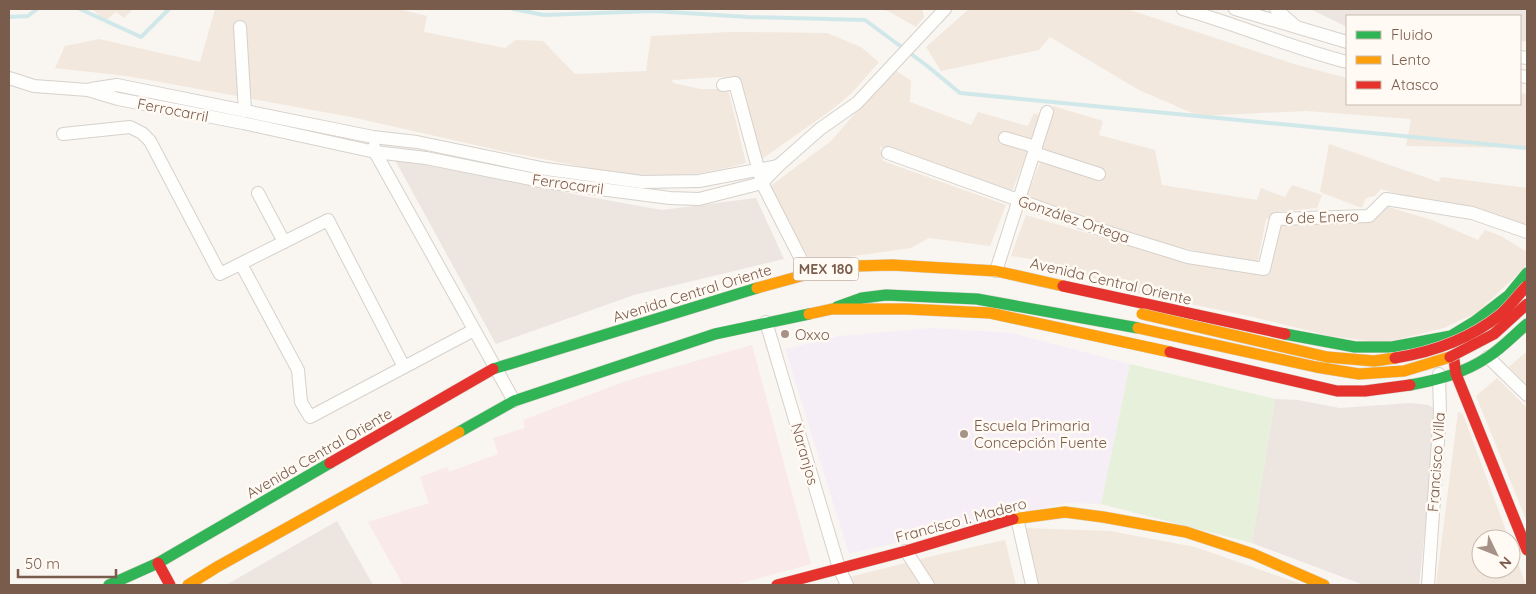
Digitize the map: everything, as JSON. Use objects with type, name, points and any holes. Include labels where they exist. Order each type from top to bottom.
[{"type":"main road","name":"Avenida Central Oriente","points":[[158,563],[495,368],[808,273],[830,269],[901,265],[996,271],[1244,326],[1355,346],[1392,347],[1451,336],[1474,322],[1509,295],[1527,273]]},
{"type":"main road","points":[[964,270],[1025,288],[1327,358],[1374,361],[1421,354],[1465,338],[1501,314],[1527,286]]},
{"type":"main road","points":[[188,585],[514,401],[715,334],[832,309],[862,298],[886,295],[977,299],[1138,328],[1316,368],[1359,374],[1404,371],[1449,358],[1494,334],[1527,304]]},
{"type":"main road","points":[[832,309],[907,309],[990,313],[1337,391],[1390,389],[1439,380],[1456,374],[1488,357],[1527,324]]},
{"type":"main road","points":[[1451,336],[1456,374],[1527,550]]},
{"type":"main road","name":"Francisco I. Madero","points":[[777,585],[794,583],[839,568],[906,551],[1017,518],[1065,512],[1186,532],[1253,554],[1324,585]]},
{"type":"main road","points":[[158,563],[170,585]]},
{"type":"main road","name":"MEX 180","points":[[109,585],[158,563]]},
{"type":"street","points":[[762,183],[778,166],[820,129],[857,103],[926,30],[934,14],[945,9]]},
{"type":"street","points":[[934,14],[952,9]]},
{"type":"street","points":[[1183,9],[1231,23],[1307,52],[1346,62]]},
{"type":"street","points":[[1231,23],[1235,9],[1346,42]]},
{"type":"street","points":[[1276,9],[1298,29]]},
{"type":"street","points":[[240,27],[245,111]]},
{"type":"street","name":"Ferrocarril","points":[[9,78],[34,86],[88,90],[117,85],[373,136],[417,142],[546,169],[642,182],[698,181],[778,166]]},
{"type":"street","points":[[722,85],[735,83],[762,183],[808,273]]},
{"type":"street","name":"Ferrocarril","points":[[88,90],[118,100],[243,123],[375,152],[426,158],[546,182],[670,198],[699,199],[762,183]]},
{"type":"street","points":[[996,271],[1047,112]]},
{"type":"street","points":[[64,134],[130,127],[142,133],[150,141],[220,274],[328,220],[404,367]]},
{"type":"street","points":[[373,136],[375,152],[514,401]]},
{"type":"street","points":[[1005,138],[1099,174]]},
{"type":"street","name":"González Ortega","points":[[888,153],[1110,233],[1188,257],[1264,269]]},
{"type":"street","points":[[258,193],[284,242]]},
{"type":"street","name":"6 de Enero","points":[[1264,269],[1276,219],[1369,216],[1386,199],[1472,212],[1527,232]]},
{"type":"street","points":[[241,264],[298,370],[302,402],[310,417],[474,330]]},
{"type":"street","name":"Naranjos","points":[[766,322],[839,568],[847,585]]},
{"type":"street","name":"Francisco Villa","points":[[1428,585],[1440,414],[1436,339]]},
{"type":"street","points":[[1488,357],[1527,395]]},
{"type":"street","points":[[1017,518],[1032,585]]},
{"type":"street","points":[[906,551],[928,585]]},
{"type":"shaded area","points":[[92,9],[133,9],[124,18],[116,12],[105,21]]},
{"type":"shaded area","points":[[215,9],[398,9],[427,16],[424,32],[505,48],[516,40],[543,41],[575,74],[646,71],[651,36],[731,32],[827,33],[861,47],[879,62],[852,93],[830,111],[759,161],[736,76],[672,80],[673,83],[700,89],[728,89],[746,163],[665,179],[610,172],[502,151],[351,117],[127,76],[55,68],[65,46],[99,39],[200,62]]},
{"type":"shaded area","points":[[876,9],[922,9],[924,17],[916,27],[888,11]]},
{"type":"shaded area","points":[[969,9],[1127,9],[1294,64],[1346,78],[1346,105],[1521,105],[1521,93],[1527,94],[1527,148],[1406,146],[1411,119],[1306,111],[1199,116],[1139,90],[1050,37],[1039,50],[941,71],[926,47]]},
{"type":"shaded area","points":[[1310,9],[1527,9],[1527,42],[1521,41],[1521,15],[1346,15],[1346,27]]},
{"type":"shaded area","points":[[894,69],[911,81],[910,102],[971,125],[978,112],[1028,126],[1034,113],[1043,117],[1011,193],[880,147],[883,161],[1006,205],[990,246],[929,238],[911,248],[811,262],[769,187],[831,141]]},
{"type":"shaded area","points":[[1053,106],[1103,121],[1099,135],[1155,150],[1162,185],[1257,200],[1261,188],[1285,197],[1292,185],[1322,195],[1317,208],[1275,212],[1273,218],[1266,219],[1257,265],[1128,235],[1027,196],[1041,160],[1100,180],[1102,169],[1042,152]]},
{"type":"shaded area","points":[[1329,144],[1439,182],[1441,177],[1527,188],[1527,228],[1438,207],[1381,189],[1375,196],[1366,198],[1362,208],[1320,192]]},
{"type":"shaded area","points":[[395,160],[438,163],[578,195],[662,210],[756,198],[784,259],[634,295],[496,344]]},
{"type":"shaded area","points":[[1382,205],[1432,220],[1478,240],[1485,230],[1501,236],[1527,252],[1527,264],[1476,313],[1444,328],[1383,343],[1331,336],[1253,317],[1137,293],[1038,260],[1011,256],[1026,215],[1186,263],[1262,274],[1277,223],[1346,219]]},
{"type":"shaded area","name":"Escuela Primaria Concepción Fuente","points":[[931,328],[1011,333],[1130,364],[1101,504],[1064,503],[849,554],[785,349],[839,336]]},
{"type":"shaded area","points":[[752,345],[811,564],[735,585],[403,585],[368,522],[429,503],[420,477],[447,467],[449,472],[498,454],[493,438],[525,428],[523,420],[626,381]]},
{"type":"shaded area","points":[[1527,351],[1527,385],[1509,367]]},
{"type":"shaded area","points":[[1497,378],[1527,408],[1527,522],[1476,396]]},
{"type":"shaded area","points":[[1275,399],[1298,400],[1340,408],[1411,403],[1428,405],[1434,408],[1437,417],[1419,585],[1364,585],[1252,543]]},
{"type":"shaded area","points":[[1458,412],[1463,414],[1505,529],[1471,529],[1471,579],[1521,579],[1521,571],[1526,585],[1436,585]]},
{"type":"shaded area","points":[[337,521],[373,585],[226,585]]},
{"type":"shaded area","points":[[1022,528],[1110,531],[1195,547],[1304,585],[1035,585]]},
{"type":"shaded area","points":[[1005,540],[1016,585],[845,585],[842,579],[937,555]]},
{"type":"green space","points":[[1130,364],[1275,399],[1252,543],[1101,504]]},
{"type":"waterway","points":[[9,17],[28,16],[37,9]]},
{"type":"waterway","points":[[80,9],[141,37],[169,9]]},
{"type":"waterway","points":[[513,9],[544,15],[654,11],[748,17],[865,20],[960,93],[1527,148]]},
{"type":"traffic: fast","points":[[1285,334],[1355,347],[1392,347],[1451,336],[1474,322],[1509,295],[1527,273]]},
{"type":"traffic: fast","points":[[493,369],[757,288]]},
{"type":"traffic: fast","points":[[837,307],[862,298],[886,295],[977,299],[1138,328]]},
{"type":"traffic: fast","points":[[459,432],[514,401],[715,334],[809,314]]},
{"type":"traffic: fast","points":[[1410,385],[1450,375],[1479,363],[1498,350],[1527,324]]},
{"type":"traffic: fast","points":[[109,585],[158,563],[330,463]]},
{"type":"traffic: slow","points":[[757,288],[819,271],[856,266],[892,265],[996,271],[1063,286]]},
{"type":"traffic: slow","points":[[809,314],[832,309],[907,309],[990,313],[1170,352]]},
{"type":"traffic: slow","points":[[1142,314],[1327,357],[1374,361],[1395,358]]},
{"type":"traffic: slow","points":[[1138,328],[1316,367],[1359,374],[1404,371],[1450,357]]},
{"type":"traffic: slow","points":[[188,585],[459,432]]},
{"type":"traffic: slow","points":[[1013,519],[1065,512],[1186,532],[1253,554],[1324,585]]},
{"type":"traffic: jam","points":[[1063,286],[1285,334]]},
{"type":"traffic: jam","points":[[1395,358],[1437,348],[1477,331],[1508,308],[1527,286]]},
{"type":"traffic: jam","points":[[1450,357],[1494,334],[1527,304]]},
{"type":"traffic: jam","points":[[1170,352],[1337,391],[1365,391],[1410,385]]},
{"type":"traffic: jam","points":[[1454,360],[1456,374],[1527,550]]},
{"type":"traffic: jam","points":[[330,463],[493,369]]},
{"type":"traffic: jam","points":[[777,585],[906,551],[1013,519]]},
{"type":"traffic: jam","points":[[158,563],[170,585]]},
{"type":"place","name":"Oxxo","points":[[785,334]]},
{"type":"place","name":"Escuela Primaria Concepción Fuente","points":[[964,434]]}]
